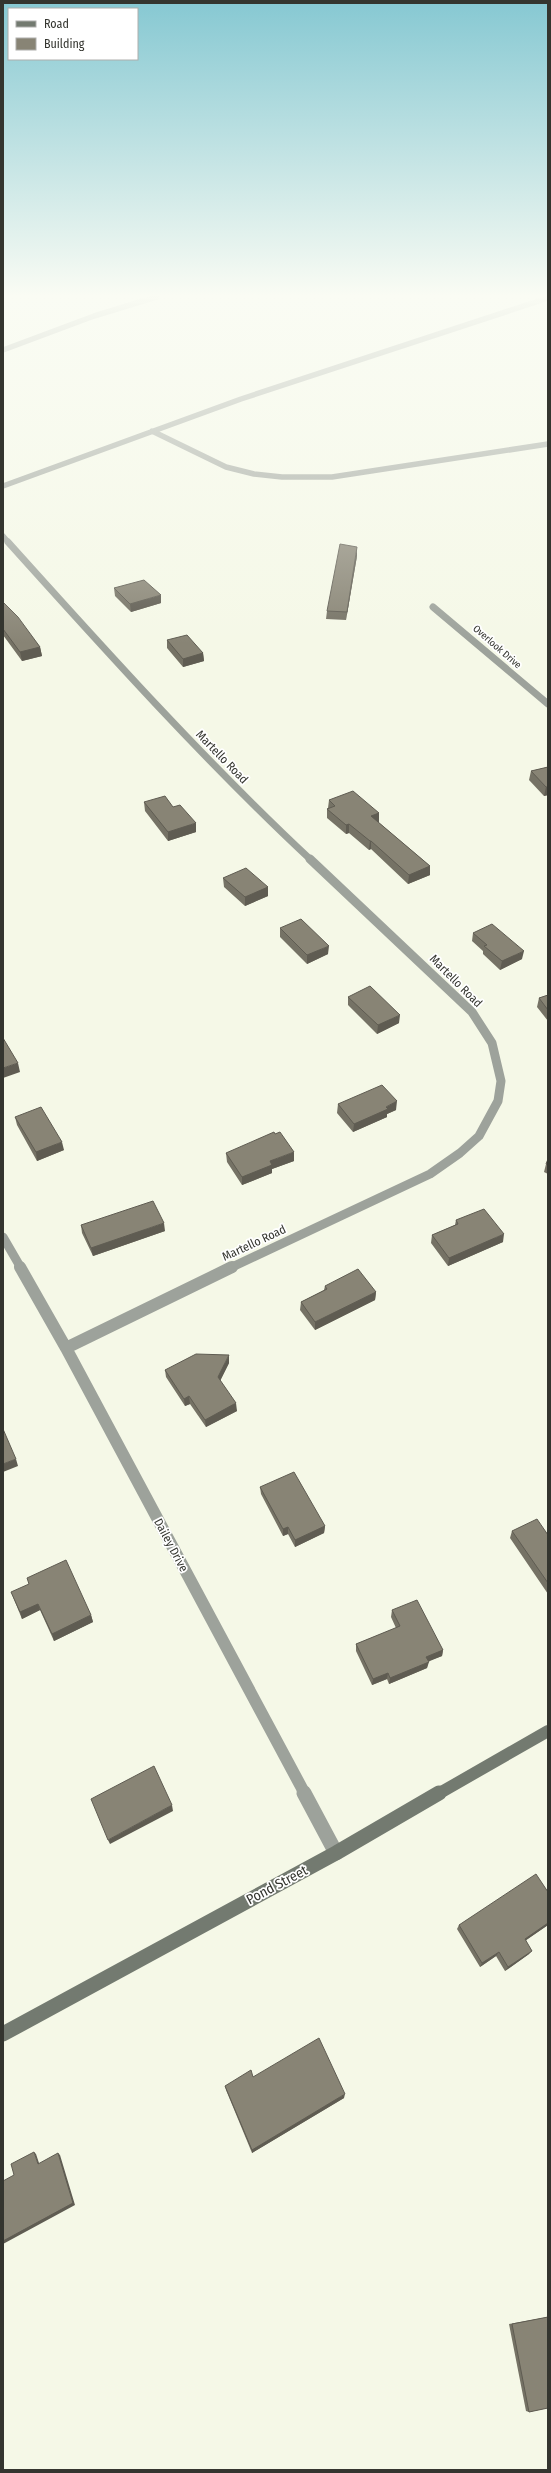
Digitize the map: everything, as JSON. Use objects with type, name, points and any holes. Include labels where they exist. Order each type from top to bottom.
[{"type":"main road","name":"Pond Street","points":[[3,2034],[336,1853],[548,1731]]},
{"type":"street","points":[[3,486],[203,412]]},
{"type":"street","points":[[152,431],[226,467],[254,474],[282,477],[332,477],[548,444]]},
{"type":"street","name":"Martello Road","points":[[3,536],[128,676],[262,814],[400,942],[472,1012],[492,1043],[502,1082],[498,1101],[479,1136],[460,1154],[430,1174],[209,1277],[66,1348]]},
{"type":"street","name":"Overlook Drive","points":[[433,606],[548,704]]},
{"type":"street","name":"Dailey Drive","points":[[3,1237],[66,1348],[336,1853]]},
{"type":"building","points":[[340,544],[357,547],[347,612],[327,611]]},
{"type":"building","points":[[144,580],[161,595],[130,604],[114,588]]},
{"type":"building","points":[[3,602],[18,617],[40,647],[20,652],[3,629]]},
{"type":"building","points":[[187,635],[203,653],[183,659],[167,640]]},
{"type":"building","points":[[548,767],[548,787],[546,787],[531,771]]},
{"type":"building","points":[[353,791],[379,813],[371,816],[430,866],[409,875],[371,841],[349,824],[346,825],[327,809],[335,806],[329,800]]},
{"type":"building","points":[[165,796],[173,807],[180,805],[196,823],[168,832],[144,802]]},
{"type":"building","points":[[246,868],[268,887],[245,897],[223,878]]},
{"type":"building","points":[[301,919],[329,946],[307,955],[280,928]]},
{"type":"building","points":[[492,924],[524,951],[502,961],[484,946],[487,945],[473,933]]},
{"type":"building","points":[[370,986],[400,1015],[378,1025],[348,997]]},
{"type":"building","points":[[548,995],[548,1010],[539,998]]},
{"type":"building","points":[[3,1038],[18,1063],[3,1068]]},
{"type":"building","points":[[382,1085],[397,1101],[386,1107],[388,1109],[354,1124],[338,1104]]},
{"type":"building","points":[[41,1107],[62,1142],[36,1152],[15,1117]]},
{"type":"building","points":[[274,1132],[275,1134],[280,1132],[294,1152],[270,1161],[272,1165],[242,1177],[226,1153]]},
{"type":"building","points":[[153,1201],[164,1223],[91,1248],[81,1225]]},
{"type":"building","points":[[484,1209],[504,1234],[449,1258],[432,1235],[458,1224],[456,1220]]},
{"type":"building","points":[[358,1269],[376,1292],[315,1322],[301,1302],[327,1289],[325,1286]]},
{"type":"building","points":[[196,1354],[229,1355],[218,1377],[236,1403],[205,1420],[189,1396],[184,1399],[165,1370]]},
{"type":"building","points":[[3,1429],[16,1459],[3,1464]]},
{"type":"building","points":[[294,1472],[325,1526],[295,1540],[288,1527],[283,1529],[260,1487]]},
{"type":"building","points":[[537,1519],[548,1535],[548,1583],[512,1531]]},
{"type":"building","points":[[66,1560],[91,1615],[52,1634],[38,1604],[20,1612],[11,1592],[29,1584],[27,1578]]},
{"type":"building","points":[[417,1600],[443,1650],[426,1657],[429,1662],[390,1678],[388,1673],[373,1679],[356,1644],[400,1626],[392,1610]]},
{"type":"building","points":[[154,1766],[172,1805],[108,1840],[91,1799]]},
{"type":"building","points":[[536,1874],[548,1892],[548,1923],[525,1939],[532,1951],[508,1967],[499,1952],[482,1963],[459,1925]]},
{"type":"building","points":[[319,2038],[345,2094],[252,2150],[225,2086],[251,2070],[253,2077]]},
{"type":"building","points":[[34,2152],[38,2164],[58,2153],[73,2203],[3,2241],[3,2181],[14,2175],[11,2164]]},
{"type":"building","points":[[548,2317],[548,2408],[529,2412],[512,2324]]}]
